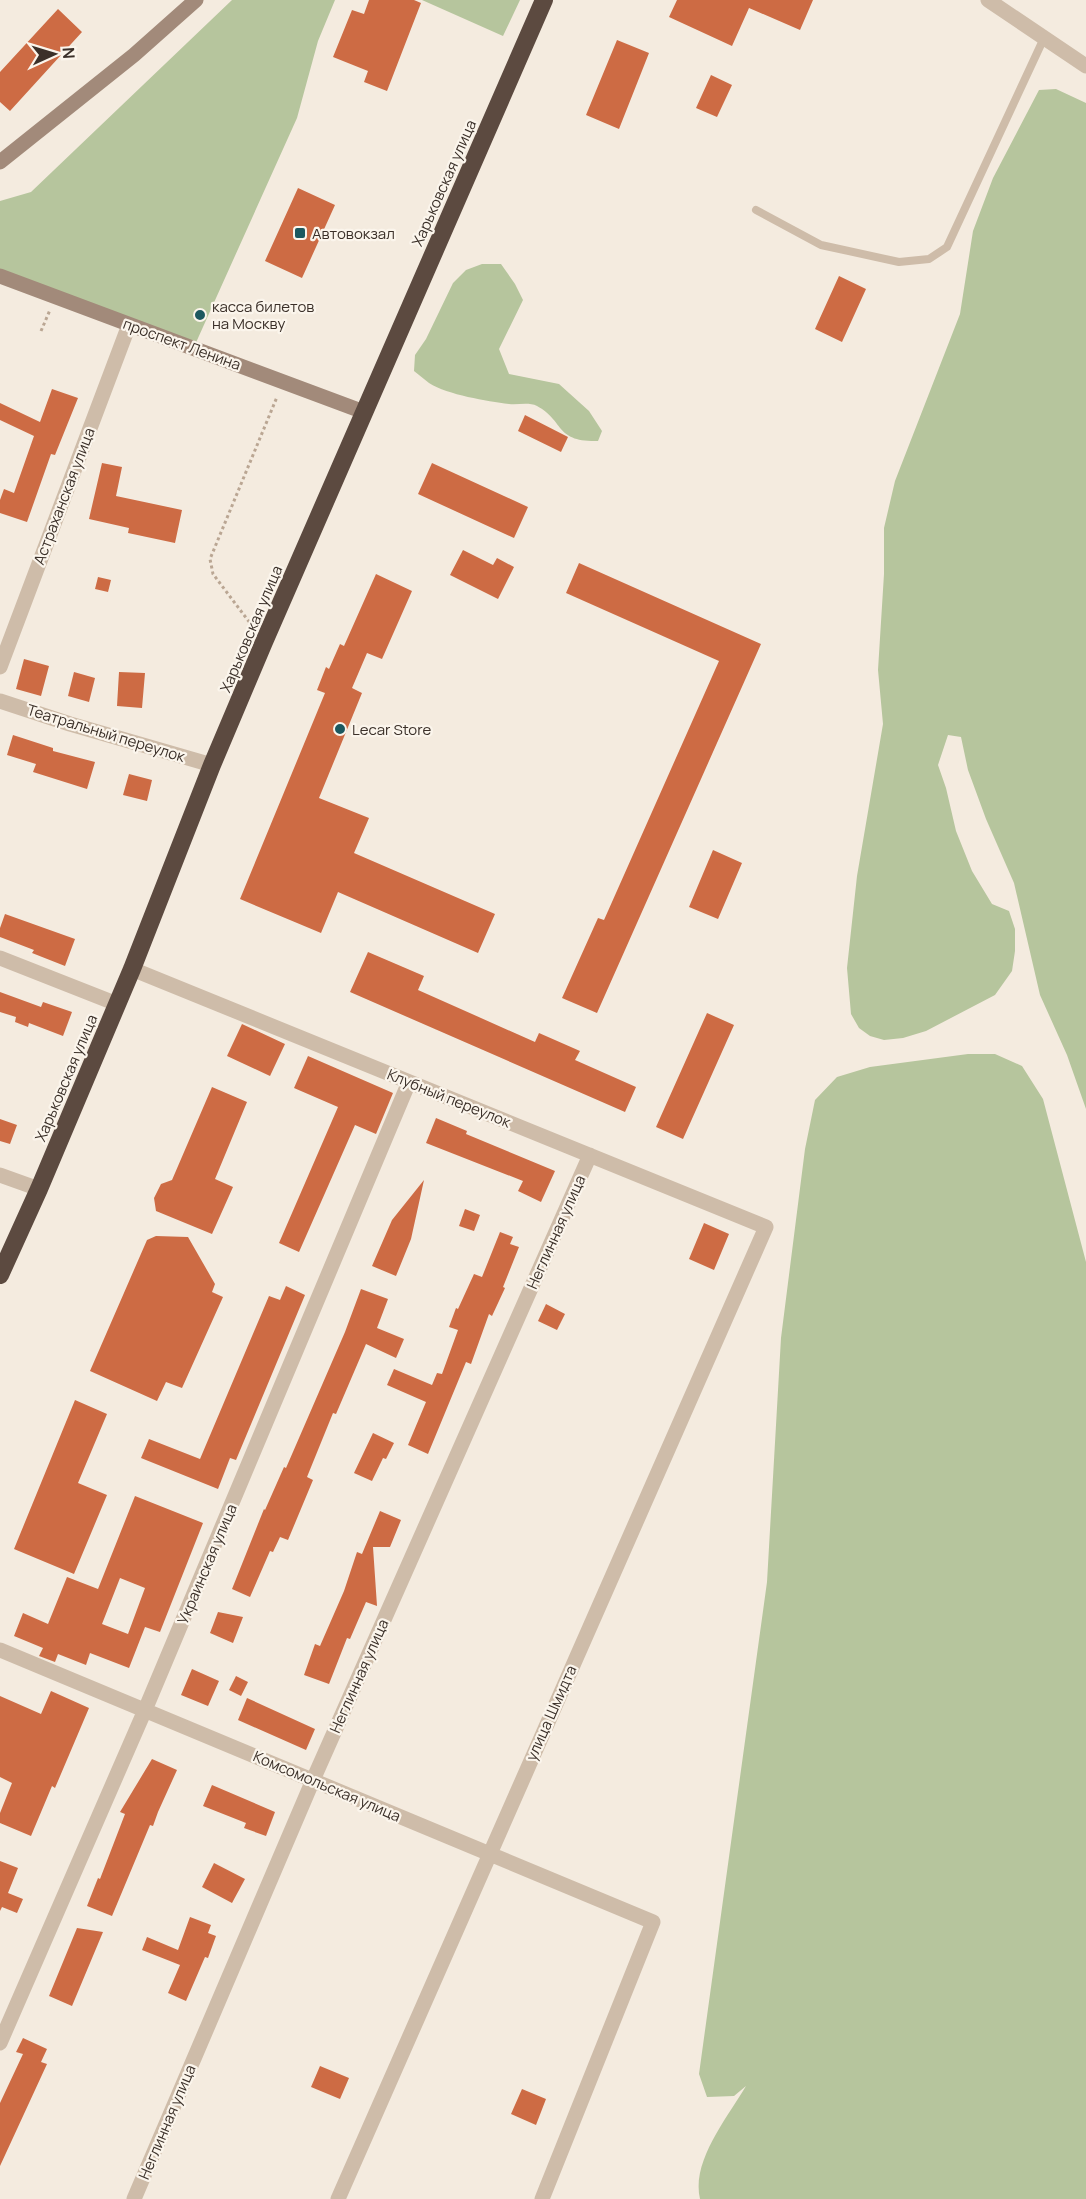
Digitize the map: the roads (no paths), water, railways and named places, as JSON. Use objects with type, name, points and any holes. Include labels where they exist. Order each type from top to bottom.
[{"type":"highway","name":"Харьковская улица","points":[[0,1275],[132,969],[212,765],[264,642],[544,0]]},
{"type":"main road","points":[[0,162],[134,55],[191,1]]},
{"type":"main road","name":"проспект Ленина","points":[[0,276],[364,412]]},
{"type":"street","points":[[988,0],[1086,66]]},
{"type":"street","name":"Астраханская улица","points":[[0,667],[129,325]]},
{"type":"street","name":"Театральный переулок","points":[[0,701],[212,765]]},
{"type":"street","points":[[0,958],[117,1004]]},
{"type":"street","name":"Клубный переулок","points":[[132,969],[766,1227]]},
{"type":"street","name":"Украинская улица","points":[[0,2043],[145,1710],[409,1082]]},
{"type":"street","name":"Неглинная улица","points":[[134,2199],[313,1780],[590,1155]]},
{"type":"street","points":[[0,1175],[39,1189]]},
{"type":"street","name":"улица Шмидта","points":[[338,2199],[488,1853],[766,1227]]},
{"type":"street","name":"Комсомольская улица","points":[[0,1650],[653,1922],[542,2199]]},
{"type":"lane","points":[[756,210],[820,245],[899,262],[929,259],[947,247],[1044,38]]},
{"type":"place","name":"Автовокзал","points":[[300,233]]},
{"type":"place","name":"касса билетов на Москву","points":[[200,315]]},
{"type":"place","name":"Lecar Store","points":[[340,729]]}]
